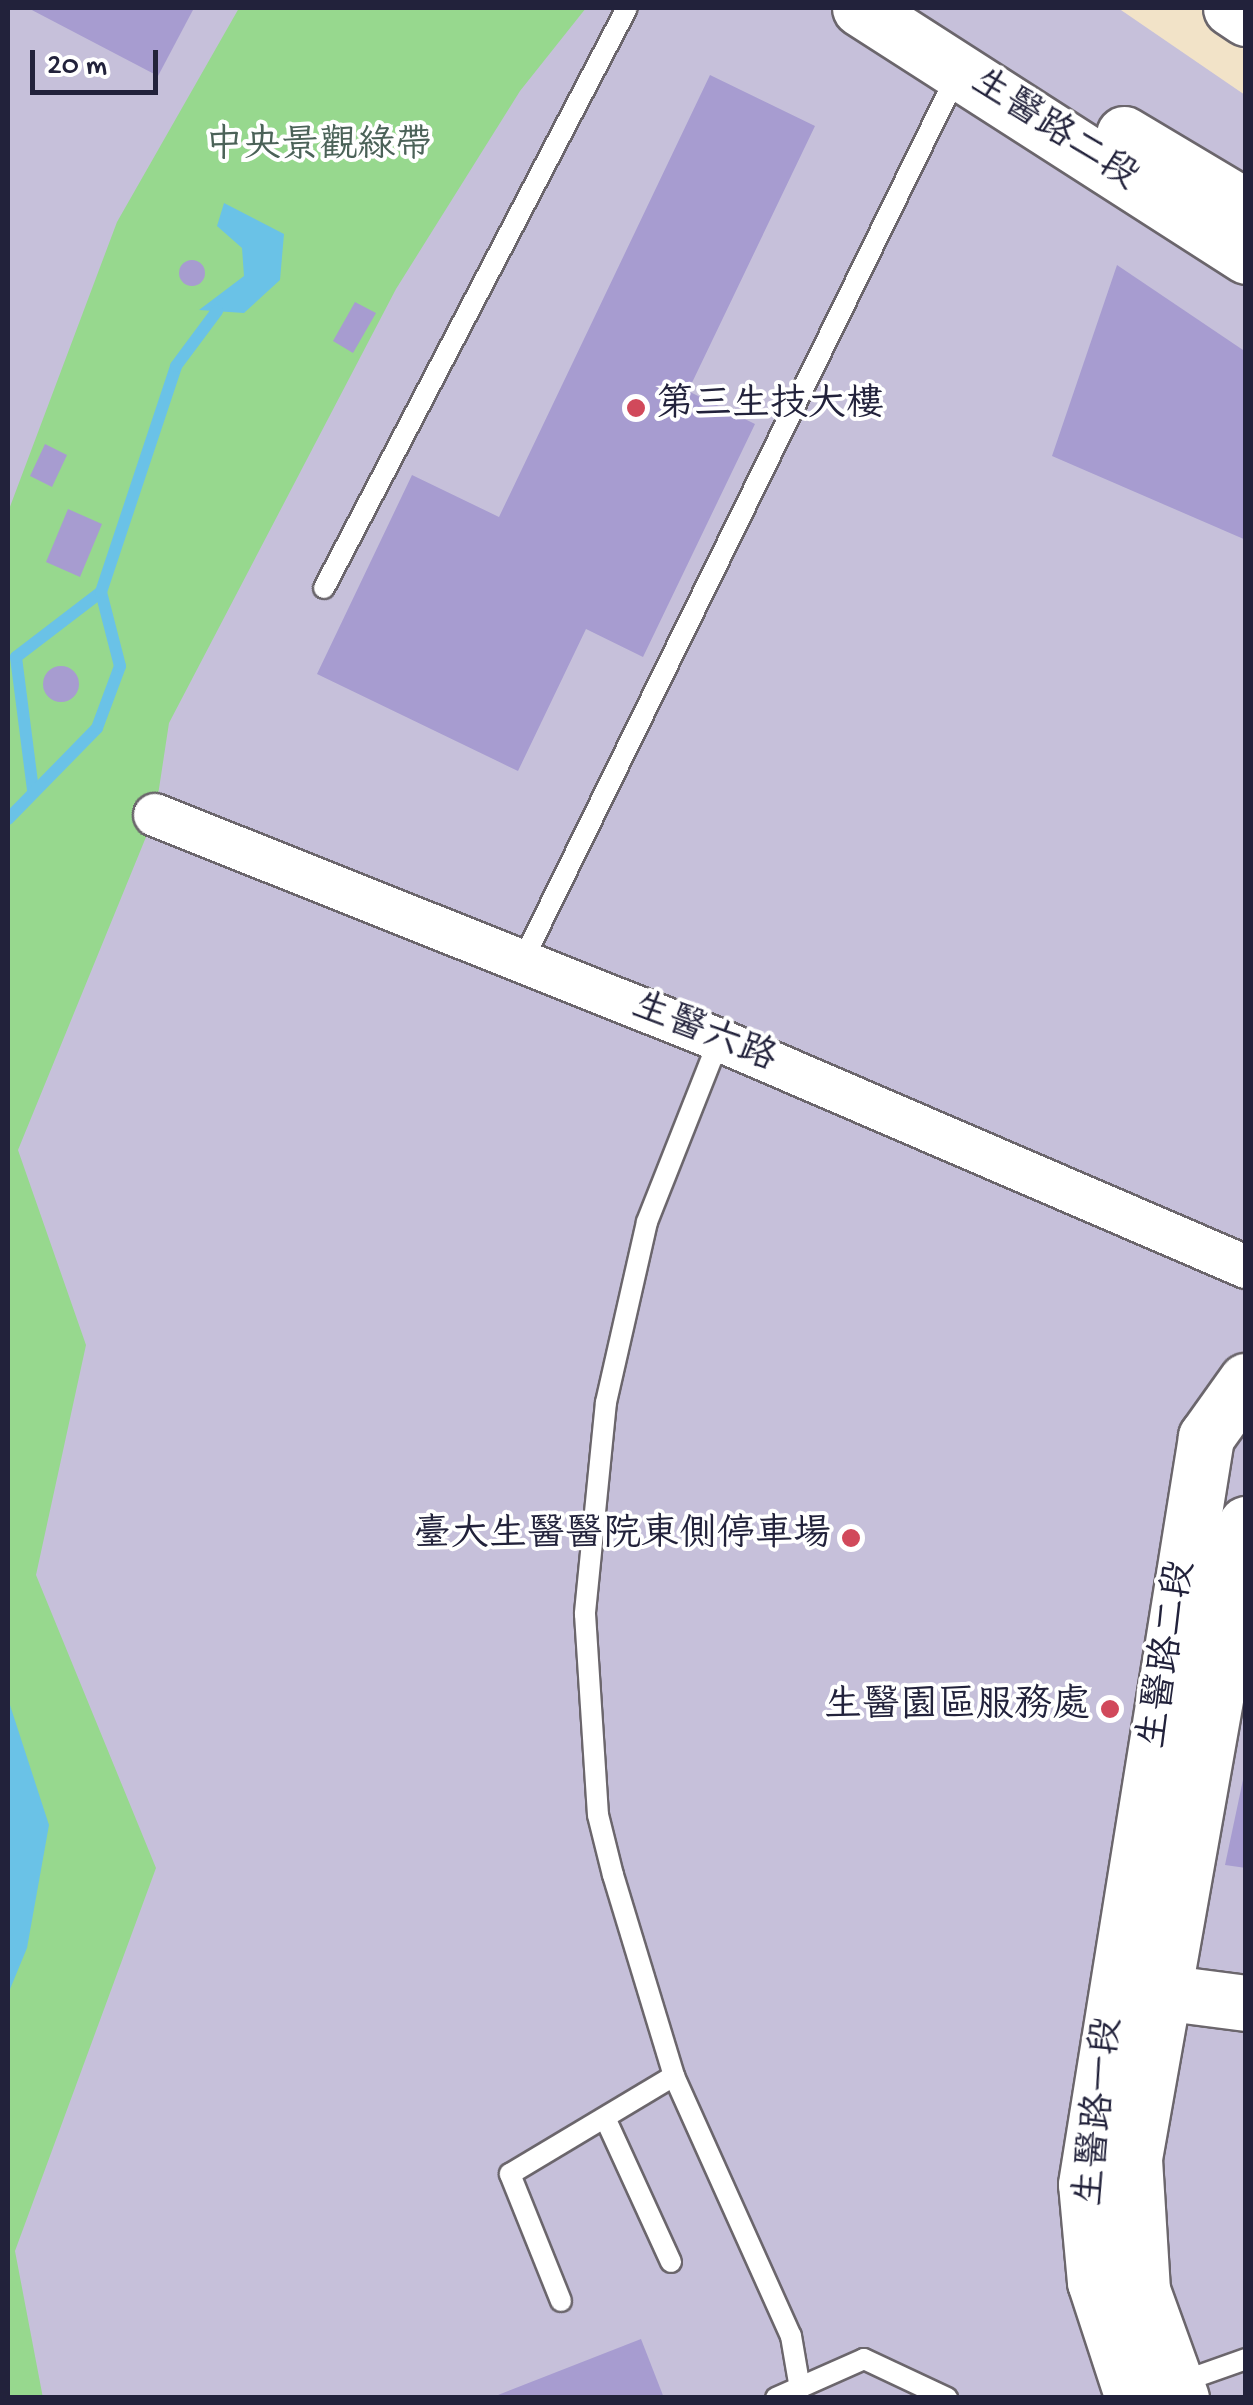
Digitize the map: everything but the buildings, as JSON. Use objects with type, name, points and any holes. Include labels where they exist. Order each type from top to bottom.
[{"type":"street","name":"生醫路二段","points":[[860,8],[1246,256]]},
{"type":"street","name":"生醫路二段","points":[[917,8],[1246,208]]},
{"type":"street","points":[[1231,8],[1246,18]]},
{"type":"street","name":"生醫六路","points":[[155,815],[720,1040],[1246,1267]]},
{"type":"street","name":"生醫路二段","points":[[1142,1968],[1206,1437],[1246,1381]]},
{"type":"street","name":"生醫路二段","points":[[1142,1968],[1246,1524]]},
{"type":"street","points":[[1142,1968],[1246,1964]]},
{"type":"street","points":[[1142,1968],[1246,2003]]},
{"type":"street","name":"生醫路一段","points":[[1142,1968],[1086,2184],[1095,2282],[1150,2395]]},
{"type":"lane","points":[[324,588],[627,8]]},
{"type":"lane","points":[[522,962],[959,71]]},
{"type":"lane","points":[[720,1040],[646,1222],[606,1402],[584,1582],[598,1815],[674,2076],[791,2336],[799,2383]]},
{"type":"lane","points":[[561,2301],[510,2174],[674,2076]]},
{"type":"lane","points":[[606,2120],[670,2262]]},
{"type":"lane","points":[[1150,2395],[1246,2358]]},
{"type":"lane","points":[[776,2398],[799,2383],[864,2359],[947,2398]]},
{"type":"shaded area","points":[[8,8],[1118,8],[1245,95],[1245,2397],[8,2398]]},
{"type":"green space","name":"中央景觀綠帶","points":[[239,8],[586,8],[520,91],[396,289],[169,723],[155,815],[18,1150],[86,1345],[36,1575],[156,1868],[15,2251],[43,2398],[8,2397],[8,512],[117,222]]},
{"type":"water","points":[[224,203],[284,234],[280,280],[244,313],[199,310],[244,276],[242,248],[217,226]]},
{"type":"water","points":[[8,1699],[49,1825],[27,1948],[8,1994]]},
{"type":"waterway","points":[[8,819],[97,728],[120,666],[101,592],[176,366],[217,311]]},
{"type":"waterway","points":[[33,790],[16,657],[101,592]]},
{"type":"place","name":"第三生技大樓","points":[[636,408]]},
{"type":"place","name":"臺大生醫醫院東側停車場","points":[[851,1538]]},
{"type":"place","name":"生醫園區服務處","points":[[1110,1709]]}]
